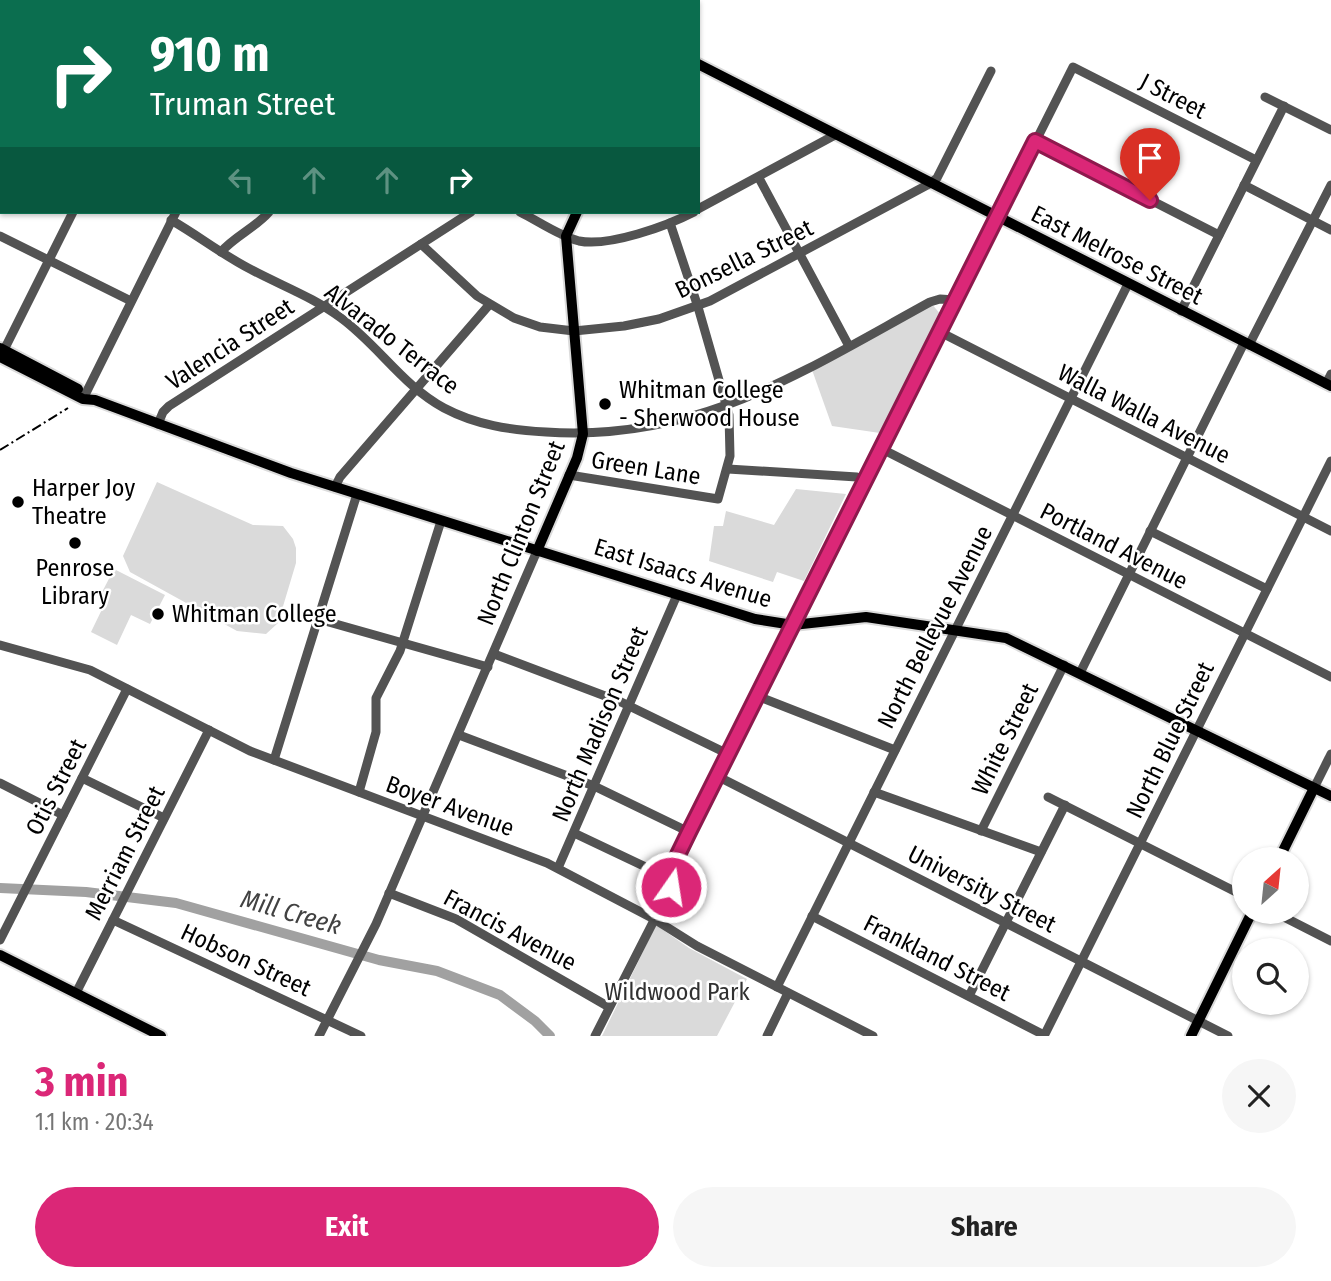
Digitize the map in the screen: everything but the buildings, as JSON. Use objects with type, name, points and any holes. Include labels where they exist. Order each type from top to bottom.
[{"type":"main road","name":"East Melrose Street","points":[[700,65],[1247,344],[1329,381]]},
{"type":"main road","name":"North Clinton Street","points":[[537,551],[581,446],[583,434],[566,236],[576,214]]},
{"type":"main road","name":"East Isaacs Avenue","points":[[1,352],[88,397],[291,473],[755,619],[793,625],[866,617],[1006,638],[1331,796]]},
{"type":"main road","points":[[1285,847],[1314,788]]},
{"type":"main road","points":[[1191,1036],[1246,924]]},
{"type":"main road","points":[[0,955],[161,1036]]},
{"type":"street","name":"J Street","points":[[1035,141],[1073,67],[1256,160]]},
{"type":"street","name":"Bonsella Street","points":[[421,244],[489,306],[526,323],[574,331],[643,323],[698,307],[931,183],[937,178],[991,71]]},
{"type":"street","points":[[1265,97],[1331,130]]},
{"type":"street","points":[[1181,310],[1283,106]]},
{"type":"street","points":[[700,209],[835,135]]},
{"type":"street","points":[[595,1036],[671,887],[672,867],[689,832],[1035,141],[1219,235]]},
{"type":"street","points":[[759,178],[849,346]]},
{"type":"street","points":[[1244,185],[1331,230]]},
{"type":"street","points":[[1080,673],[1187,457],[1331,185]]},
{"type":"street","points":[[1,352],[71,214]]},
{"type":"street","points":[[221,252],[253,229],[267,214]]},
{"type":"street","name":"Valencia Street","points":[[158,424],[169,406],[468,214]]},
{"type":"street","points":[[524,214],[576,240],[594,241],[627,236],[690,214]]},
{"type":"street","points":[[88,397],[131,301],[174,216]]},
{"type":"street","name":"Alvarado Terrace","points":[[174,216],[221,252],[324,306],[359,332],[417,389],[444,408],[485,424],[512,429],[583,434],[662,425],[727,405],[779,384],[930,302],[940,299],[955,300]]},
{"type":"street","points":[[670,223],[727,405],[731,441],[728,469],[857,477],[866,481]]},
{"type":"street","points":[[0,236],[131,301]]},
{"type":"street","name":"North Bellevue Avenue","points":[[777,987],[1128,284]]},
{"type":"street","points":[[335,487],[340,477],[489,306]]},
{"type":"street","name":"Walla Walla Avenue","points":[[940,332],[1331,531]]},
{"type":"street","name":"Portland Avenue","points":[[880,448],[1331,677]]},
{"type":"street","name":"North Blue Street","points":[[1044,1035],[1331,461]]},
{"type":"street","name":"Green Lane","points":[[569,475],[718,499],[728,469]]},
{"type":"street","points":[[274,760],[357,494]]},
{"type":"street","points":[[359,792],[376,732],[376,698],[403,643],[441,521]]},
{"type":"street","points":[[1150,531],[1267,589]]},
{"type":"street","name":"North Clinton Street","points":[[319,1036],[389,893],[537,551]]},
{"type":"street","name":"North Madison Street","points":[[558,868],[677,595]]},
{"type":"street","points":[[318,619],[488,667]]},
{"type":"street","name":"Boyer Avenue","points":[[0,645],[85,668],[274,760],[558,868],[654,919],[697,946],[873,1036]]},
{"type":"street","points":[[494,654],[629,705],[728,754]]},
{"type":"street","name":"White Street","points":[[981,831],[1064,665]]},
{"type":"street","name":"Otis Street","points":[[0,940],[127,689]]},
{"type":"street","points":[[757,696],[895,750]]},
{"type":"street","name":"Merriam Street","points":[[76,993],[209,730]]},
{"type":"street","points":[[459,735],[594,786],[689,832]]},
{"type":"street","points":[[1314,788],[1331,754]]},
{"type":"street","name":"University Street","points":[[717,776],[1228,1036]]},
{"type":"street","points":[[82,778],[164,818]]},
{"type":"street","points":[[0,783],[63,815]]},
{"type":"street","points":[[874,792],[1041,852]]},
{"type":"street","points":[[1048,797],[1232,891]]},
{"type":"street","points":[[969,996],[1065,805]]},
{"type":"street","points":[[574,832],[671,879]]},
{"type":"street","name":"Francis Avenue","points":[[389,893],[456,919],[609,1007]]},
{"type":"street","name":"Frankland Street","points":[[812,916],[1044,1035]]},
{"type":"street","name":"Hobson Street","points":[[113,920],[361,1036]]},
{"type":"street","points":[[1298,924],[1331,940]]},
{"type":"street","points":[[767,1036],[788,993]]},
{"type":"green space","points":[[930,302],[942,316],[880,433],[832,426],[811,367]]},
{"type":"green space","points":[[157,482],[253,525],[283,526],[293,539],[296,563],[278,623],[266,634],[237,631],[130,572],[123,556]]},
{"type":"green space","points":[[796,489],[846,494],[804,581],[777,572],[773,582],[709,561],[714,526],[723,526],[726,511],[774,525]]},
{"type":"green space","points":[[114,569],[165,595],[150,624],[131,615],[117,645],[91,632],[106,601],[99,598]]},
{"type":"green space","name":"Wildwood Park","points":[[656,925],[689,948],[747,979],[717,1036],[602,1036]]},
{"type":"waterway","name":"Mill Creek","points":[[0,888],[86,892],[176,903],[379,960],[437,971],[500,995],[550,1036]]},
{"type":"railway","points":[[0,450],[68,408]]},
{"type":"place","name":"Whitman College - Sherwood House","points":[[605,404]]},
{"type":"place","name":"Harper Joy Theatre","points":[[18,502]]},
{"type":"place","name":"Penrose Library","points":[[75,543]]},
{"type":"place","name":"Whitman College","points":[[158,614]]},
{"type":"route","points":[[671,887],[672,867],[689,832],[1035,141],[1150,200]]}]
